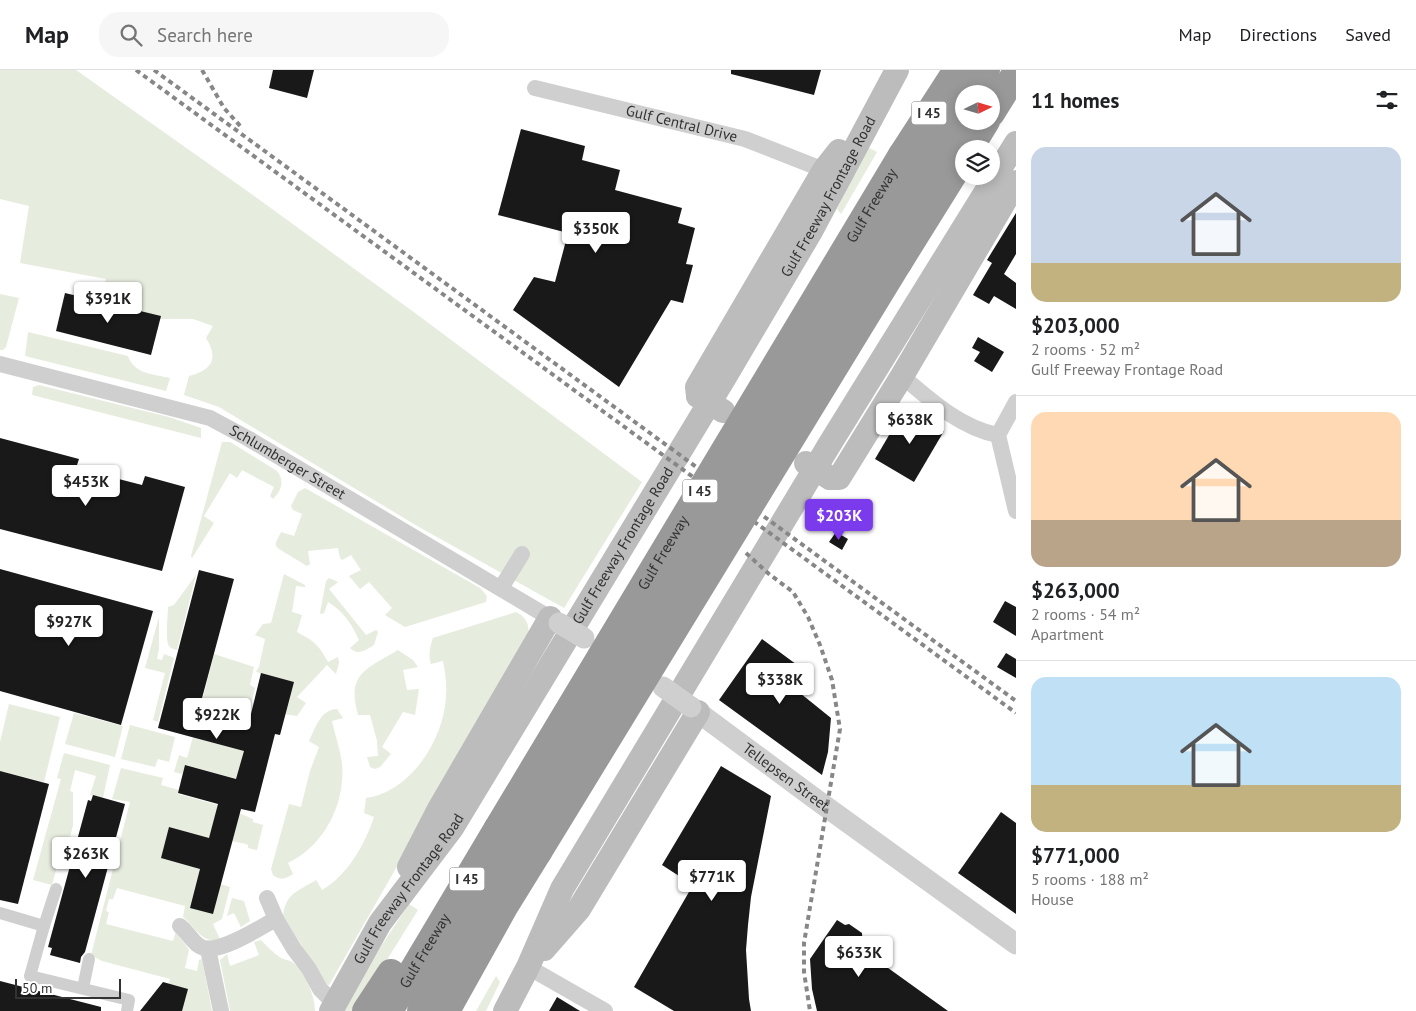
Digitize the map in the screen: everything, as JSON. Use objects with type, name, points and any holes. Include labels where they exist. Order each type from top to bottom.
[{"type":"highway","name":"Gulf Freeway","points":[[421,1011],[902,155],[957,70]]},
{"type":"highway","points":[[977,85],[986,70]]},
{"type":"highway","points":[[1000,99],[1016,73]]},
{"type":"highway","name":"Gulf Freeway","points":[[389,1011],[436,931],[518,839],[936,177],[955,129]]},
{"type":"highway","name":"Gulf Freeway","points":[[936,177],[955,163]]},
{"type":"highway","name":"Gulf Freeway","points":[[446,1011],[504,907],[518,839]]},
{"type":"highway","points":[[454,1011],[504,907]]},
{"type":"highway","points":[[366,1011],[394,969],[436,931]]},
{"type":"main road","points":[[891,80],[824,170],[696,387],[698,396],[830,478],[839,478],[902,376],[1016,182]]},
{"type":"main road","name":"Gulf Freeway Frontage Road","points":[[333,1007],[380,923],[452,828],[810,233],[891,80]]},
{"type":"main road","points":[[505,1011],[528,967],[562,890],[846,417],[1016,143]]},
{"type":"main road","points":[[380,923],[439,809],[555,621]]},
{"type":"main road","points":[[528,967],[579,909],[695,709]]},
{"type":"street","name":"Gulf Central Drive","points":[[535,88],[745,139],[824,170]]},
{"type":"street","name":"Schlumberger Street","points":[[0,364],[210,418],[249,439],[555,621]]},
{"type":"street","points":[[902,376],[930,401],[967,424],[986,433],[998,435]]},
{"type":"street","points":[[1016,402],[998,435],[1016,511]]},
{"type":"street","points":[[501,588],[522,554]]},
{"type":"street","name":"Tellepsen Street","points":[[555,621],[663,687],[695,709],[814,798],[1016,944]]},
{"type":"street","points":[[56,889],[30,976],[130,1000],[127,1011]]},
{"type":"street","points":[[267,898],[276,919],[294,949],[310,969],[320,989],[333,1007]]},
{"type":"street","points":[[0,913],[44,926]]},
{"type":"street","points":[[180,926],[186,930],[199,946],[208,949],[232,942],[276,919]]},
{"type":"street","points":[[208,949],[221,1011]]},
{"type":"street","points":[[82,988],[89,959]]},
{"type":"street","points":[[528,967],[605,1011]]},
{"type":"shaded area","points":[[0,70],[76,70],[415,313],[642,482],[564,608],[419,527],[219,407],[184,395],[189,376],[197,374],[211,363],[212,352],[206,338],[213,326],[193,319],[159,319],[99,302],[106,279],[20,263],[29,206],[0,199]]},
{"type":"shaded area","points":[[867,147],[877,152],[841,214],[837,209]]},
{"type":"shaded area","points":[[0,294],[19,298],[6,347],[3,350],[0,350]]},
{"type":"shaded area","points":[[28,332],[128,356],[139,370],[170,378],[166,391],[25,356]]},
{"type":"shaded area","points":[[39,385],[169,417],[201,428],[201,438],[32,395],[33,387]]},
{"type":"shaded area","points":[[222,442],[230,442],[277,471],[281,478],[281,486],[273,499],[270,496],[274,487],[242,470],[237,478],[230,473],[204,516],[214,523],[192,558],[191,556]]},
{"type":"shaded area","points":[[305,488],[480,588],[487,596],[486,602],[405,627],[385,615],[392,608],[369,582],[360,589],[349,576],[361,570],[351,555],[342,560],[338,548],[308,551],[310,564],[307,566],[279,549],[276,546],[276,542],[281,532],[294,536],[302,514],[293,510],[291,506],[298,492]]},
{"type":"shaded area","points":[[284,574],[305,585],[305,587],[296,586],[292,612],[302,615],[297,632],[316,644],[328,662],[338,657],[339,663],[336,674],[327,665],[297,697],[306,703],[297,716],[284,714],[292,682],[256,672],[259,667],[265,639],[255,635],[263,624],[271,623]]},
{"type":"shaded area","points":[[196,575],[177,650],[171,648],[168,643],[168,607],[174,605]]},
{"type":"shaded area","points":[[329,578],[338,582],[329,589],[366,635],[376,630],[378,632],[374,645],[368,649],[356,652],[350,648],[359,640],[346,618],[338,609],[328,602],[324,613],[320,613],[326,581]]},
{"type":"shaded area","points":[[516,612],[523,616],[527,622],[528,638],[329,985],[326,984],[283,916],[287,902],[294,893],[316,880],[322,890],[340,876],[348,867],[366,838],[374,817],[364,813],[366,798],[382,794],[411,774],[432,745],[444,712],[446,691],[443,661],[431,664],[430,661],[433,638]]},
{"type":"shaded area","points":[[159,617],[159,649],[157,659],[162,660],[164,654],[174,658],[158,722],[153,720],[165,673],[145,668]]},
{"type":"shaded area","points":[[398,650],[413,660],[418,667],[403,670],[407,690],[419,689],[415,715],[403,712],[382,747],[391,754],[380,767],[375,769],[370,767],[367,757],[378,756],[377,741],[370,715],[358,715],[355,690],[357,681],[362,674],[377,662]]},
{"type":"shaded area","points":[[214,654],[254,667],[250,685],[255,688],[246,725],[199,713]]},
{"type":"shaded area","points":[[9,704],[60,717],[44,782],[0,771],[0,742]]},
{"type":"shaded area","points":[[337,709],[343,718],[332,721],[342,763],[342,776],[341,788],[334,813],[322,835],[314,844],[288,863],[293,874],[285,878],[278,878],[273,875],[271,869],[289,804],[301,807],[310,771],[319,747],[309,741],[316,725],[326,712]]},
{"type":"shaded area","points":[[74,713],[123,726],[115,757],[65,744]]},
{"type":"shaded area","points":[[130,725],[175,737],[169,762],[158,759],[155,767],[121,759]]},
{"type":"shaded area","points":[[193,737],[246,749],[237,779],[186,765],[182,774],[174,772],[179,755],[187,758]]},
{"type":"shaded area","points":[[64,753],[110,765],[103,798],[90,795],[96,776],[75,770],[70,791],[73,792],[73,825],[69,842],[64,841],[52,885],[33,880],[61,779],[57,778]]},
{"type":"shaded area","points":[[121,768],[163,778],[161,785],[179,790],[178,794],[218,805],[202,869],[220,884],[230,887],[222,919],[213,924],[220,939],[208,939],[199,934],[183,917],[185,906],[117,888],[113,899],[109,899],[106,911],[109,912],[106,924],[173,941],[176,931],[189,950],[185,968],[197,971],[199,960],[202,959],[212,1011],[181,1011],[169,984],[170,979],[102,961],[91,955],[130,802],[112,799]]},
{"type":"shaded area","points":[[239,813],[253,819],[253,822],[263,825],[257,850],[248,848],[246,844],[232,841]]},
{"type":"shaded area","points":[[232,898],[244,901],[250,921],[241,927],[234,913],[227,916]]},
{"type":"shaded area","points":[[409,904],[418,910],[355,1011],[342,1011],[368,966]]},
{"type":"shaded area","points":[[261,940],[282,959],[292,962],[297,966],[311,992],[315,1011],[230,1011],[220,960],[227,954],[230,966],[259,955],[254,942]]},
{"type":"shaded area","points":[[496,976],[500,982],[486,1011],[476,1011]]},
{"type":"building","points":[[273,70],[314,70],[307,98],[269,88]]},
{"type":"building","points":[[731,70],[821,70],[814,95],[731,74]]},
{"type":"building","points":[[521,129],[585,146],[582,160],[620,170],[615,190],[682,208],[678,223],[695,228],[686,264],[693,265],[683,303],[671,300],[619,387],[513,310],[534,277],[555,282],[568,233],[498,215]]},
{"type":"building","points":[[1016,213],[1016,254],[1004,274],[1016,283],[1016,309],[994,296],[989,304],[973,295],[992,263],[987,260]]},
{"type":"building","points":[[65,293],[161,316],[151,355],[56,331]]},
{"type":"building","points":[[978,337],[1004,352],[992,372],[974,361],[980,352],[972,348]]},
{"type":"building","points":[[905,408],[944,431],[914,482],[875,459]]},
{"type":"building","points":[[0,438],[79,459],[76,468],[142,485],[145,476],[185,487],[162,571],[0,529]]},
{"type":"building","points":[[836,532],[848,539],[842,550],[829,542]]},
{"type":"building","points":[[0,569],[153,611],[121,725],[0,691]]},
{"type":"building","points":[[199,570],[234,579],[198,713],[248,726],[261,673],[294,682],[280,735],[275,734],[255,812],[241,809],[213,914],[190,908],[200,869],[161,858],[169,827],[209,838],[218,804],[178,793],[185,765],[236,779],[244,751],[158,728]]},
{"type":"building","points":[[1005,601],[1016,607],[1016,636],[993,622]]},
{"type":"building","points":[[762,639],[812,676],[800,693],[831,718],[828,752],[822,775],[719,700]]},
{"type":"building","points":[[1006,653],[1016,659],[1016,678],[997,667]]},
{"type":"building","points":[[721,766],[771,796],[751,897],[748,925],[746,950],[751,1011],[674,1011],[634,987],[693,885],[662,865]]},
{"type":"building","points":[[0,771],[49,784],[18,904],[0,900]]},
{"type":"building","points":[[93,795],[125,804],[85,952],[81,957],[80,963],[50,955],[52,948],[48,947],[88,800],[91,801]]},
{"type":"building","points":[[1001,812],[1016,823],[1016,914],[958,873]]},
{"type":"building","points":[[837,920],[845,925],[849,924],[862,933],[863,950],[948,1011],[817,1011],[812,989],[810,959]]},
{"type":"building","points":[[0,981],[101,1007],[101,1011],[0,1011]]},
{"type":"building","points":[[163,982],[188,989],[182,1011],[140,1011]]},
{"type":"building","points":[[557,997],[580,1011],[549,1011]]},
{"type":"railway","points":[[136,70],[1016,713]]},
{"type":"railway","points":[[154,70],[1016,701]]},
{"type":"railway","points":[[202,70],[224,108],[242,128]]},
{"type":"railway","points":[[746,553],[793,592],[808,617],[832,680],[840,729],[804,943],[804,972],[810,1011]]}]
